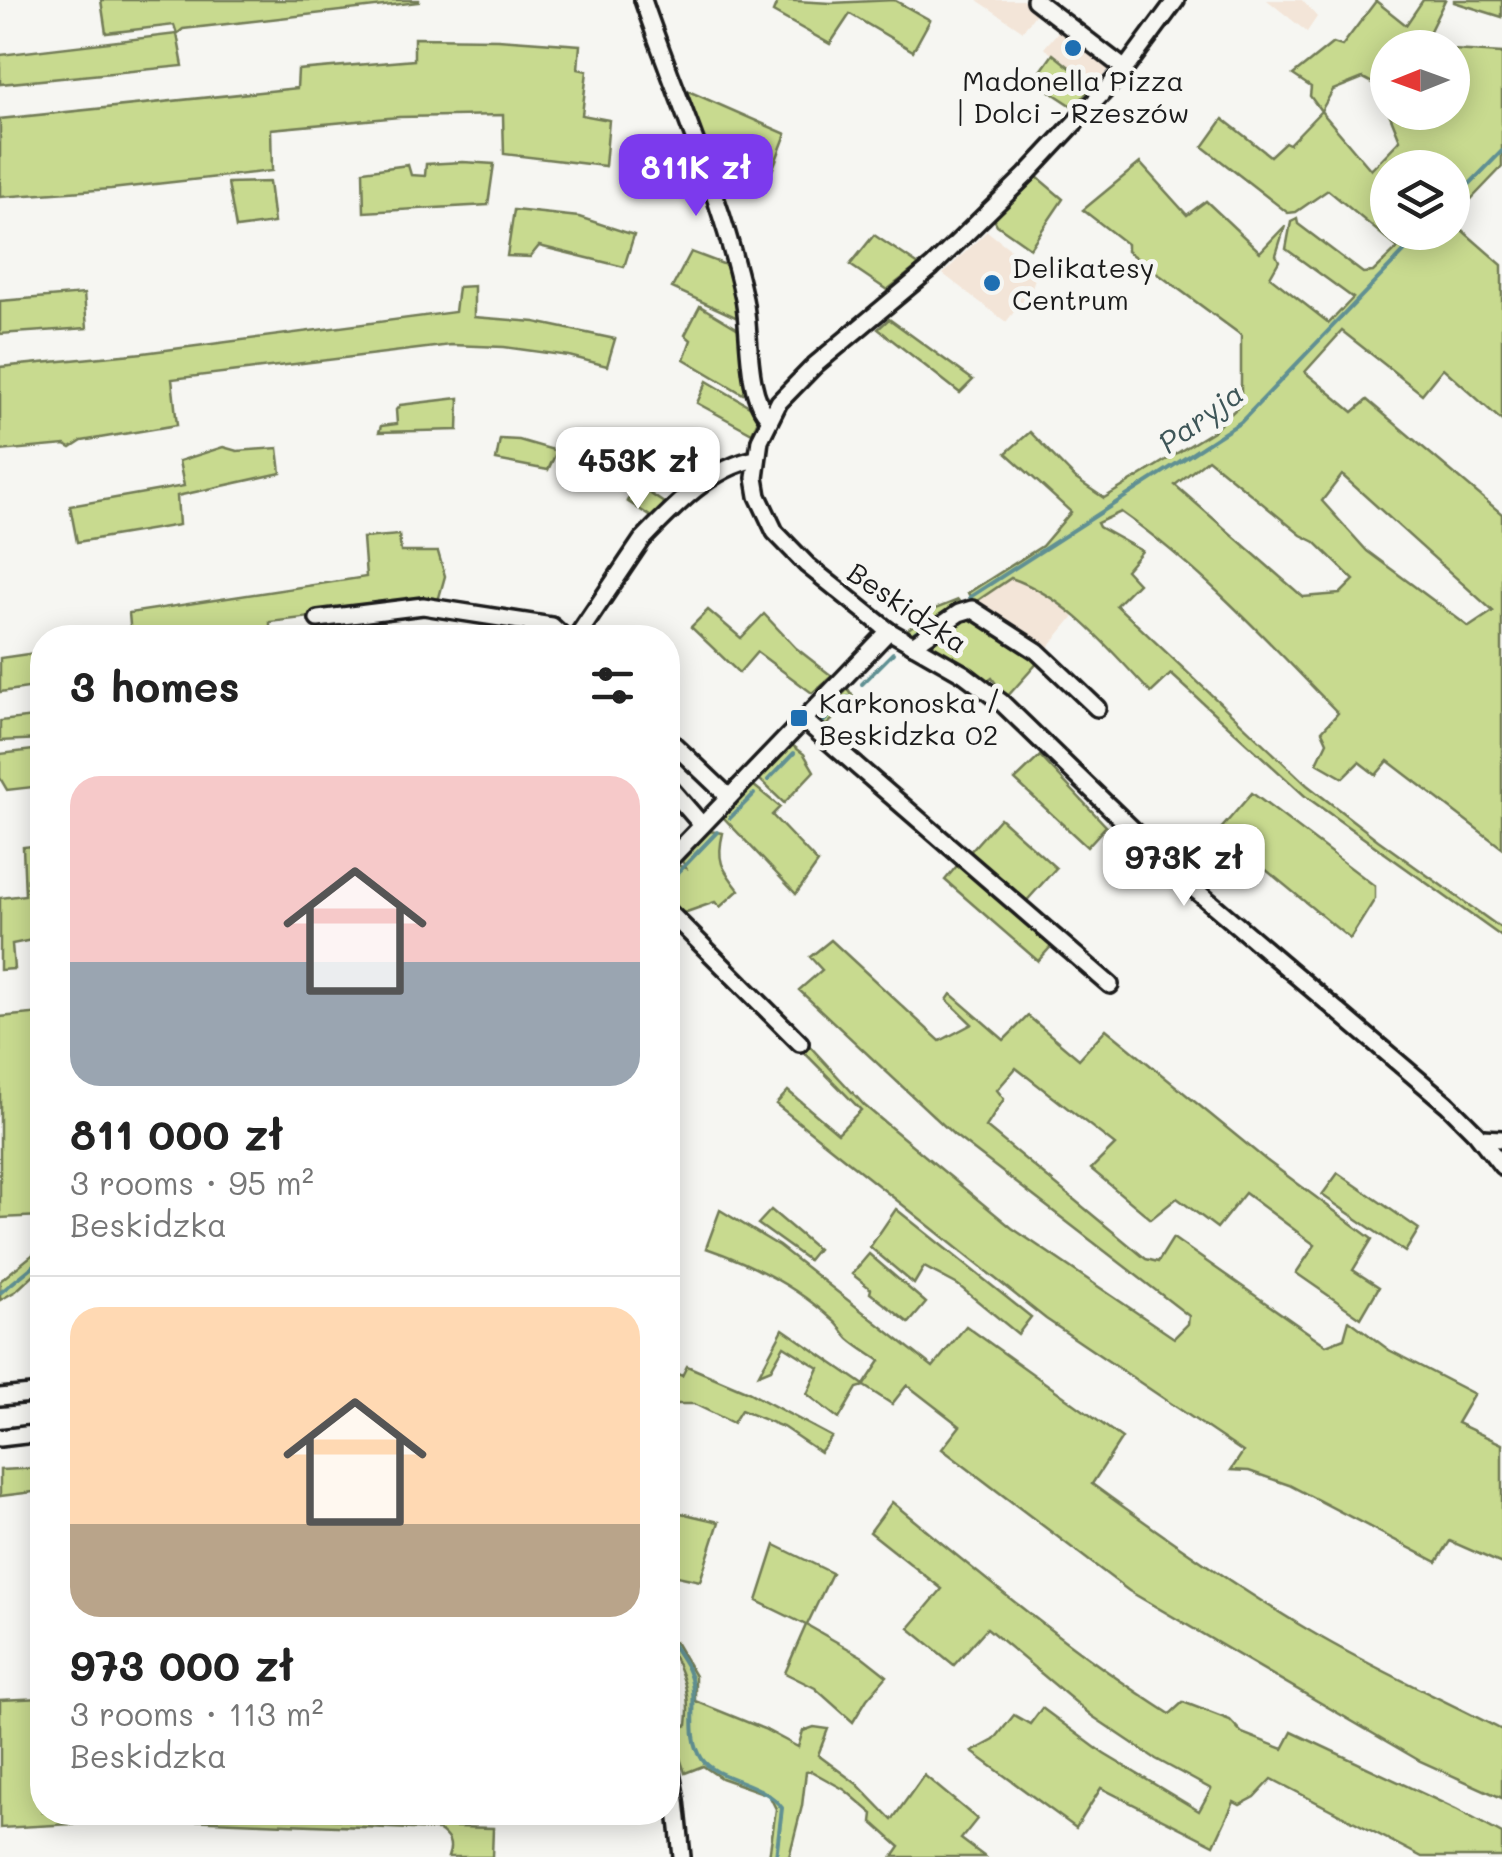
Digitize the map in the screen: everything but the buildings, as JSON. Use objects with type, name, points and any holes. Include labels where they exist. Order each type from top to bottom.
[{"type":"street","points":[[643,0],[731,252],[748,320],[757,401],[769,418]]},
{"type":"street","points":[[1034,0],[1125,69]]},
{"type":"street","name":"Beskidzka","points":[[1176,0],[1125,69],[981,220],[932,267],[803,376],[769,418],[756,459],[758,496],[780,539],[806,565],[889,630],[964,674],[1001,702],[1192,887],[1426,1086],[1481,1138],[1502,1166]]},
{"type":"street","points":[[585,625],[642,540],[656,526],[711,478],[732,465],[756,459]]},
{"type":"street","points":[[318,619],[424,606],[546,625]]},
{"type":"street","points":[[913,644],[959,613],[972,610],[1036,651],[1098,708]]},
{"type":"street","points":[[680,848],[889,630]]},
{"type":"street","points":[[804,721],[1110,984]]},
{"type":"street","points":[[680,750],[729,797]]},
{"type":"street","points":[[680,800],[702,825]]},
{"type":"street","points":[[680,923],[800,1043]]},
{"type":"street","points":[[1481,1138],[1502,1140]]},
{"type":"street","points":[[1,1397],[30,1394]]},
{"type":"street","points":[[0,1438],[30,1434]]},
{"type":"street","points":[[679,1825],[682,1857]]},
{"type":"shaded area","points":[[977,0],[1027,0],[1039,9],[1023,31]]},
{"type":"shaded area","points":[[1267,0],[1302,0],[1317,17],[1307,32]]},
{"type":"shaded area","points":[[1063,26],[1114,64],[1093,86],[1044,48]]},
{"type":"shaded area","points":[[987,231],[1033,267],[1036,275],[1031,291],[1006,322],[943,274]]},
{"type":"shaded area","points":[[1011,578],[1029,584],[1075,615],[1045,651],[974,603]]},
{"type":"green space","points":[[101,0],[419,2],[183,29],[177,34],[174,25],[106,33]]},
{"type":"green space","points":[[778,0],[894,0],[930,20],[913,51],[850,14],[830,44],[773,12]]},
{"type":"green space","points":[[1423,0],[1445,0],[1430,30],[1370,30],[1370,82],[1363,78],[1333,90],[1321,111],[1310,96],[1311,87],[1293,75],[1333,43],[1342,46],[1376,1],[1406,25]]},
{"type":"green space","points":[[1502,0],[1502,17],[1454,2]]},
{"type":"green space","points":[[177,34],[183,66],[0,84],[0,55]]},
{"type":"green space","points":[[414,38],[580,45],[578,69],[587,71],[582,115],[609,120],[605,166],[504,154],[503,115],[399,117],[271,129],[272,171],[0,197],[0,119],[297,88],[298,70],[414,60]]},
{"type":"green space","points":[[1470,51],[1502,53],[1502,167],[1470,200],[1470,150],[1390,150],[1400,140],[1396,130],[1470,130]]},
{"type":"green space","points":[[1053,54],[1093,86],[1074,107],[1034,81]]},
{"type":"green space","points":[[679,87],[786,134],[770,176],[700,146]]},
{"type":"green space","points":[[1321,111],[1370,169],[1370,225],[1328,190],[1296,212],[1288,213],[1203,147],[1223,119],[1270,156],[1285,142],[1289,144]]},
{"type":"green space","points":[[1140,163],[1187,215],[1206,201],[1260,252],[1285,226],[1276,255],[1279,261],[1270,277],[1329,323],[1353,298],[1286,249],[1291,222],[1297,219],[1298,224],[1363,273],[1373,272],[1396,250],[1470,250],[1470,237],[1502,265],[1502,421],[1443,368],[1422,394],[1342,331],[1305,372],[1353,412],[1367,400],[1502,514],[1502,848],[1388,761],[1376,775],[1359,762],[1343,778],[1317,763],[1327,742],[1322,731],[1338,713],[1207,582],[1151,534],[1121,512],[1097,523],[1142,551],[1126,570],[1138,583],[1116,605],[1307,785],[1502,929],[1502,937],[1305,796],[1171,674],[1151,693],[1070,612],[1052,598],[1011,578],[974,603],[968,593],[1042,546],[1071,512],[1006,453],[1030,432],[1076,479],[1104,498],[1213,431],[1241,404],[1241,335],[1127,251],[1127,244],[1083,210]],"holes":[[[1208,459],[1301,535],[1315,542],[1354,580],[1340,594],[1303,597],[1175,485]],[[1342,475],[1493,611],[1469,627],[1367,551],[1322,501]]]},
{"type":"green space","points":[[426,164],[494,164],[488,205],[364,212],[363,171],[408,165],[411,175],[425,176]]},
{"type":"green space","points":[[1037,177],[1063,199],[1030,248],[994,219]]},
{"type":"green space","points":[[269,182],[274,223],[236,228],[228,183]]},
{"type":"green space","points":[[514,210],[579,217],[634,235],[624,267],[539,246],[530,257],[507,256]]},
{"type":"green space","points":[[874,235],[919,265],[887,290],[850,265]]},
{"type":"green space","points":[[691,252],[731,267],[742,320],[672,288]]},
{"type":"green space","points":[[474,286],[474,317],[535,322],[615,339],[607,366],[504,347],[451,345],[172,379],[177,425],[82,441],[71,448],[65,445],[0,451],[0,367],[143,353],[455,312],[458,287]]},
{"type":"green space","points":[[84,294],[87,328],[0,334],[0,301]]},
{"type":"green space","points":[[700,306],[745,333],[748,385],[743,394],[684,359],[691,340],[685,335]]},
{"type":"green space","points":[[889,319],[973,380],[960,393],[878,329]]},
{"type":"green space","points":[[707,381],[756,410],[760,415],[752,433],[697,403]]},
{"type":"green space","points":[[459,398],[458,430],[379,432],[381,426],[397,424],[396,410],[400,405]]},
{"type":"green space","points":[[500,439],[557,451],[548,470],[496,460]]},
{"type":"green space","points":[[223,447],[237,451],[278,448],[281,473],[177,496],[179,525],[77,542],[70,506],[184,486],[179,461]]},
{"type":"green space","points":[[637,485],[670,507],[656,520],[627,501]]},
{"type":"green space","points":[[399,535],[401,552],[438,552],[445,576],[438,601],[270,625],[130,625],[129,613],[366,577],[363,538]]},
{"type":"green space","points":[[958,600],[962,606],[915,636],[907,630],[935,609]]},
{"type":"green space","points":[[708,610],[741,638],[764,614],[796,648],[832,676],[812,693],[757,652],[739,673],[691,627]]},
{"type":"green space","points":[[975,615],[1040,660],[1006,698],[992,678],[988,681],[928,646],[948,626]]},
{"type":"green space","points":[[30,654],[30,688],[0,692],[0,658]]},
{"type":"green space","points":[[848,689],[854,698],[822,730],[816,722]]},
{"type":"green space","points":[[30,717],[30,740],[0,741],[0,721]]},
{"type":"green space","points":[[792,745],[804,754],[814,771],[784,803],[759,779]]},
{"type":"green space","points":[[30,750],[30,787],[7,790],[0,778],[0,754]]},
{"type":"green space","points":[[1040,756],[1106,826],[1087,847],[1015,780]]},
{"type":"green space","points":[[753,785],[780,807],[772,815],[818,863],[796,894],[723,817]]},
{"type":"green space","points":[[1252,793],[1375,886],[1375,899],[1350,939],[1219,831]]},
{"type":"green space","points":[[1000,818],[1056,868],[1022,906],[968,854]]},
{"type":"green space","points":[[709,831],[723,833],[722,864],[739,890],[720,907],[715,902],[680,914],[680,866],[686,868],[682,861]]},
{"type":"green space","points":[[30,846],[30,940],[12,944],[14,969],[0,970],[0,898],[25,895],[23,847]]},
{"type":"green space","points":[[961,861],[1055,942],[1038,961],[945,880]]},
{"type":"green space","points":[[831,940],[940,1041],[972,1024],[947,1000],[951,994],[1004,1040],[1028,1016],[1079,1059],[1106,1029],[1266,1160],[1372,1239],[1353,1270],[1379,1287],[1361,1318],[1296,1273],[1315,1245],[1245,1193],[1217,1228],[1177,1198],[1151,1219],[1091,1169],[1115,1145],[1016,1068],[997,1090],[1004,1099],[986,1127],[1146,1259],[1158,1262],[1173,1238],[1326,1345],[1344,1338],[1349,1320],[1389,1350],[1474,1394],[1457,1423],[1502,1444],[1502,1564],[1450,1541],[1437,1562],[1289,1485],[1249,1471],[1231,1470],[1243,1452],[1046,1319],[776,1104],[788,1091],[838,1133],[861,1110],[800,1048],[805,1041],[865,1106],[1012,1228],[1174,1338],[1188,1324],[1189,1316],[953,1134],[799,990],[822,970],[810,957]]},
{"type":"green space","points":[[30,1014],[30,1217],[0,1218],[0,1017]]},
{"type":"green space","points":[[1338,1173],[1419,1229],[1405,1252],[1322,1195]]},
{"type":"green space","points":[[896,1209],[1031,1317],[1018,1334],[958,1285],[924,1267],[914,1284],[870,1247]]},
{"type":"green space","points":[[720,1210],[779,1246],[933,1367],[966,1326],[1122,1438],[1092,1484],[1199,1560],[1310,1631],[1502,1730],[1502,1798],[1420,1761],[1129,1591],[942,1449],[960,1426],[907,1385],[892,1404],[864,1386],[857,1388],[839,1419],[807,1394],[819,1368],[784,1346],[771,1369],[759,1374],[783,1329],[864,1385],[880,1361],[790,1287],[706,1248]]},
{"type":"green space","points":[[771,1210],[817,1249],[808,1260],[758,1224]]},
{"type":"green space","points":[[869,1254],[926,1303],[909,1323],[852,1274]]},
{"type":"green space","points":[[30,1257],[30,1278],[0,1300],[0,1281]]},
{"type":"green space","points":[[687,1366],[748,1392],[832,1437],[820,1452],[783,1427],[741,1410],[733,1423],[694,1404],[680,1404],[682,1376]]},
{"type":"green space","points":[[30,1469],[30,1492],[0,1496],[0,1470]]},
{"type":"green space","points":[[892,1502],[1063,1639],[1170,1714],[1183,1702],[1230,1720],[1242,1733],[1283,1749],[1292,1732],[1502,1834],[1502,1857],[1422,1857],[1272,1779],[1255,1797],[1240,1805],[1234,1802],[1214,1845],[1101,1788],[1076,1828],[972,1752],[994,1740],[1014,1715],[1030,1724],[1042,1708],[1104,1754],[1199,1811],[1211,1789],[1156,1759],[1092,1716],[987,1628],[954,1665],[909,1628],[942,1589],[870,1532]]},
{"type":"green space","points":[[680,1513],[719,1522],[700,1581],[680,1577]]},
{"type":"green space","points":[[775,1545],[832,1573],[807,1625],[863,1657],[887,1676],[853,1722],[815,1688],[785,1673],[806,1625],[757,1601]]},
{"type":"green space","points":[[680,1650],[695,1676],[695,1701],[798,1747],[803,1731],[814,1727],[828,1729],[818,1755],[857,1784],[892,1820],[924,1775],[977,1819],[961,1839],[985,1857],[893,1857],[900,1847],[872,1822],[873,1814],[845,1790],[811,1771],[806,1772],[789,1857],[769,1857],[776,1809],[769,1795],[721,1778],[703,1766],[685,1773],[680,1758],[680,1728],[687,1725]]},
{"type":"green space","points":[[30,1699],[30,1825],[55,1825],[0,1828],[0,1700]]},
{"type":"green space","points":[[313,1825],[493,1828],[492,1857],[448,1857],[449,1841],[438,1830]]},
{"type":"waterway","name":"Paryja","points":[[1470,184],[1502,151]]},
{"type":"waterway","name":"Paryja","points":[[970,597],[1241,422],[1406,250]]},
{"type":"waterway","name":"Paryja","points":[[915,632],[949,611]]},
{"type":"waterway","name":"Paryja","points":[[862,684],[893,653]]},
{"type":"waterway","name":"Paryja","points":[[822,723],[848,697]]},
{"type":"waterway","name":"Paryja","points":[[768,780],[794,753]]},
{"type":"waterway","name":"Paryja","points":[[730,818],[754,794]]},
{"type":"waterway","name":"Paryja","points":[[680,871],[717,832]]},
{"type":"waterway","points":[[0,1293],[30,1269]]},
{"type":"waterway","name":"Paryja","points":[[680,1656],[692,1683],[694,1738],[702,1759],[718,1772],[763,1792],[782,1808],[776,1857]]},
{"type":"place","name":"Madonella Pizza | Dolci - Rzeszów","points":[[1073,48]]},
{"type":"place","name":"Delikatesy Centrum","points":[[992,283]]},
{"type":"place","name":"Karkonoska / Beskidzka 02","points":[[799,718]]}]
